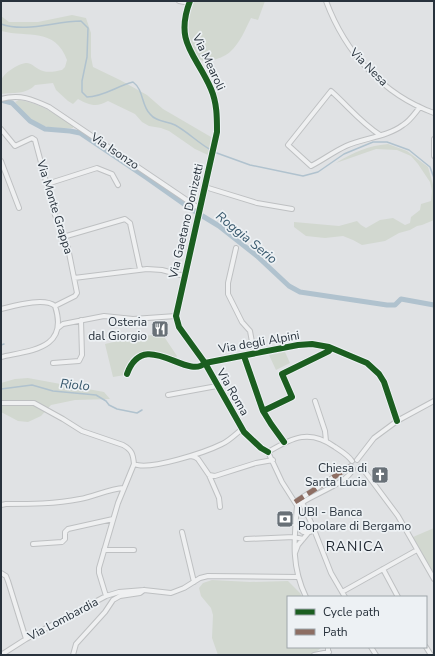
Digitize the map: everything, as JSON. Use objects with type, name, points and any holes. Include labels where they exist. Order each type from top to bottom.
[{"type":"street","points":[[179,1],[190,2]]},
{"type":"street","name":"Via Nesa","points":[[326,1],[338,29],[355,56],[389,88],[410,103],[434,113]]},
{"type":"street","name":"Via Mearoli","points":[[190,2],[185,16],[184,36],[191,54],[212,90],[217,108],[217,132]]},
{"type":"street","points":[[380,135],[354,114],[331,91],[288,145],[311,166],[346,146],[380,135],[398,129],[405,124],[420,107]]},
{"type":"street","name":"Via Isonzo","points":[[1,99],[7,97],[28,98],[49,107],[200,209]]},
{"type":"street","name":"Via Monte Grappa","points":[[1,129],[15,146],[32,138],[35,140],[55,215],[68,248],[76,295],[55,306]]},
{"type":"street","name":"Via Gaetano Donizetti","points":[[176,316],[217,132]]},
{"type":"street","points":[[434,139],[434,155]]},
{"type":"street","points":[[1,161],[19,208]]},
{"type":"street","points":[[47,184],[97,168],[112,174],[118,185]]},
{"type":"street","points":[[205,187],[257,203],[292,209]]},
{"type":"street","points":[[63,237],[125,219],[130,223],[140,269]]},
{"type":"street","points":[[236,248],[228,283],[228,294],[242,322],[250,331],[254,353]]},
{"type":"street","points":[[74,278],[140,269],[162,270],[184,276]]},
{"type":"street","points":[[1,309],[28,303],[47,303],[55,306],[58,328],[56,334],[47,345],[1,357]]},
{"type":"street","points":[[58,328],[64,324],[104,316],[133,319],[176,316]]},
{"type":"street","name":"Via Roma","points":[[176,316],[179,327],[205,362],[242,429],[261,448],[268,452],[282,482],[297,506]]},
{"type":"street","points":[[53,362],[81,360],[81,320]]},
{"type":"street","name":"Via degli Alpini","points":[[127,374],[129,369],[136,361],[148,354],[169,358],[190,367],[200,366],[205,362],[298,345],[312,344],[329,347],[367,363],[379,374],[384,382],[397,421]]},
{"type":"street","points":[[168,395],[217,386]]},
{"type":"street","points":[[315,401],[325,431],[326,441]]},
{"type":"street","points":[[268,452],[284,442],[295,438],[311,436],[321,438],[326,441],[352,461],[357,460],[374,438],[397,421],[434,401]]},
{"type":"street","points":[[1,403],[34,403],[82,431],[129,448],[133,454],[134,464],[113,519],[99,573],[106,596]]},
{"type":"street","points":[[134,464],[146,466],[190,456],[223,444],[242,429]]},
{"type":"street","points":[[198,459],[201,452]]},
{"type":"street","points":[[190,456],[198,459],[209,475],[219,498],[218,501],[220,507]]},
{"type":"street","points":[[209,475],[215,476],[256,463],[273,460]]},
{"type":"street","points":[[357,460],[360,463],[360,467],[398,516],[434,580]]},
{"type":"street","points":[[306,596],[298,577],[294,557],[297,506],[347,476],[352,468],[352,461]]},
{"type":"street","points":[[295,502],[352,468],[357,469],[360,467]]},
{"type":"street","points":[[1,506],[54,503],[81,499],[116,488],[124,488]]},
{"type":"street","points":[[302,502],[331,573],[344,596]]},
{"type":"street","points":[[33,544],[62,542],[65,539],[65,532],[68,529],[113,519]]},
{"type":"street","points":[[296,525],[303,532],[307,533],[312,529]]},
{"type":"street","points":[[294,557],[298,545],[312,529]]},
{"type":"street","points":[[182,532],[194,582]]},
{"type":"street","points":[[246,539],[294,537],[303,539]]},
{"type":"street","points":[[104,550],[134,550]]},
{"type":"street","points":[[342,592],[417,550]]},
{"type":"street","points":[[383,570],[397,596]]},
{"type":"street","points":[[1,574],[6,576],[8,581],[26,639]]},
{"type":"street","points":[[73,655],[76,644],[105,612],[113,600],[120,596],[140,594],[144,590],[172,593],[200,578],[208,576],[271,578],[298,577]]},
{"type":"street","name":"Via Lombardia","points":[[1,655],[26,639],[106,596],[119,592],[144,590]]},
{"type":"street","points":[[314,655],[328,651]]},
{"type":"shaded area","points":[[194,1],[265,1],[258,20],[251,18],[237,45],[230,52],[218,59],[204,61],[199,59],[191,49],[187,31],[189,16]]},
{"type":"shaded area","points":[[72,15],[86,18],[91,33],[91,57],[93,67],[147,95],[163,109],[211,137],[208,155],[195,149],[169,131],[149,126],[142,122],[135,114],[108,101],[93,105],[78,99],[73,104],[56,90],[53,83],[35,85],[23,92],[1,94],[2,78],[15,67],[28,63],[45,72],[53,72],[62,70],[65,67],[67,60],[62,50],[48,38],[1,31],[1,16],[9,22],[38,22]]},
{"type":"shaded area","points":[[19,100],[27,101],[48,110],[73,126],[73,128],[47,127],[38,123],[25,114],[18,106],[15,102]]},
{"type":"shaded area","points":[[388,144],[407,151],[428,167],[434,188],[434,220],[399,233],[385,241],[362,245],[343,236],[325,238],[306,236],[294,227],[294,222],[339,226],[357,221],[366,228],[380,220],[393,218],[405,225],[410,223],[411,217],[420,210],[421,204],[431,201],[432,191],[430,182],[411,156],[397,150],[376,149],[336,163],[361,150]]},
{"type":"shaded area","points":[[163,335],[177,356],[175,359],[165,355],[144,354],[127,371],[125,375],[113,377],[105,344],[139,336]]},
{"type":"shaded area","points":[[285,352],[290,363],[276,370],[269,355]]},
{"type":"shaded area","points":[[28,378],[104,392],[110,399],[75,400],[51,405],[41,416],[28,422],[18,421],[1,412],[1,383],[15,379]]},
{"type":"shaded area","points":[[434,528],[434,575],[413,537]]},
{"type":"shaded area","points":[[212,580],[250,582],[288,581],[302,596],[287,596],[287,648],[321,648],[309,655],[218,655],[212,638],[213,615],[211,608],[201,596],[199,588],[203,583]]},
{"type":"waterway","points":[[1,24],[30,27],[81,21],[88,28],[87,57],[82,81],[82,92],[87,97],[93,97],[133,82],[137,85],[145,106],[152,117],[175,125],[211,150]]},
{"type":"waterway","name":"Roggia Serio","points":[[1,100],[12,103],[30,121],[45,129],[80,133],[191,209],[219,226],[257,256],[289,286],[300,292],[387,305],[395,305],[401,299],[434,305]]},
{"type":"waterway","points":[[214,152],[250,165],[303,176],[318,172],[344,154],[373,142],[387,142],[409,150],[430,167],[434,178]]},
{"type":"waterway","name":"Riolo","points":[[1,389],[32,385],[53,391],[96,395],[117,409],[137,413],[142,410]]},
{"type":"marked path","points":[[295,502],[351,466]]},
{"type":"cycle path","points":[[190,1],[184,28],[186,38],[189,48],[213,94],[216,110],[217,132],[176,316],[179,327],[205,363],[244,432],[261,448],[268,452]]},
{"type":"cycle path","points":[[127,374],[134,361],[144,355],[154,355],[188,366],[197,367],[205,363],[298,345],[312,344],[329,347],[367,363],[379,374],[384,382],[397,421]]},
{"type":"cycle path","points":[[263,411],[292,397],[282,374],[329,351]]},
{"type":"cycle path","points":[[245,359],[263,411],[284,442]]},
{"type":"place","name":"Osteria dal Giorgio","points":[[160,329]]},
{"type":"place","name":"Chiesa di Santa Lucia","points":[[380,475]]},
{"type":"place","name":"UBI - Banca Popolare di Bergamo","points":[[285,519]]},
{"type":"district","name":"RANICA","points":[[355,546]]}]
